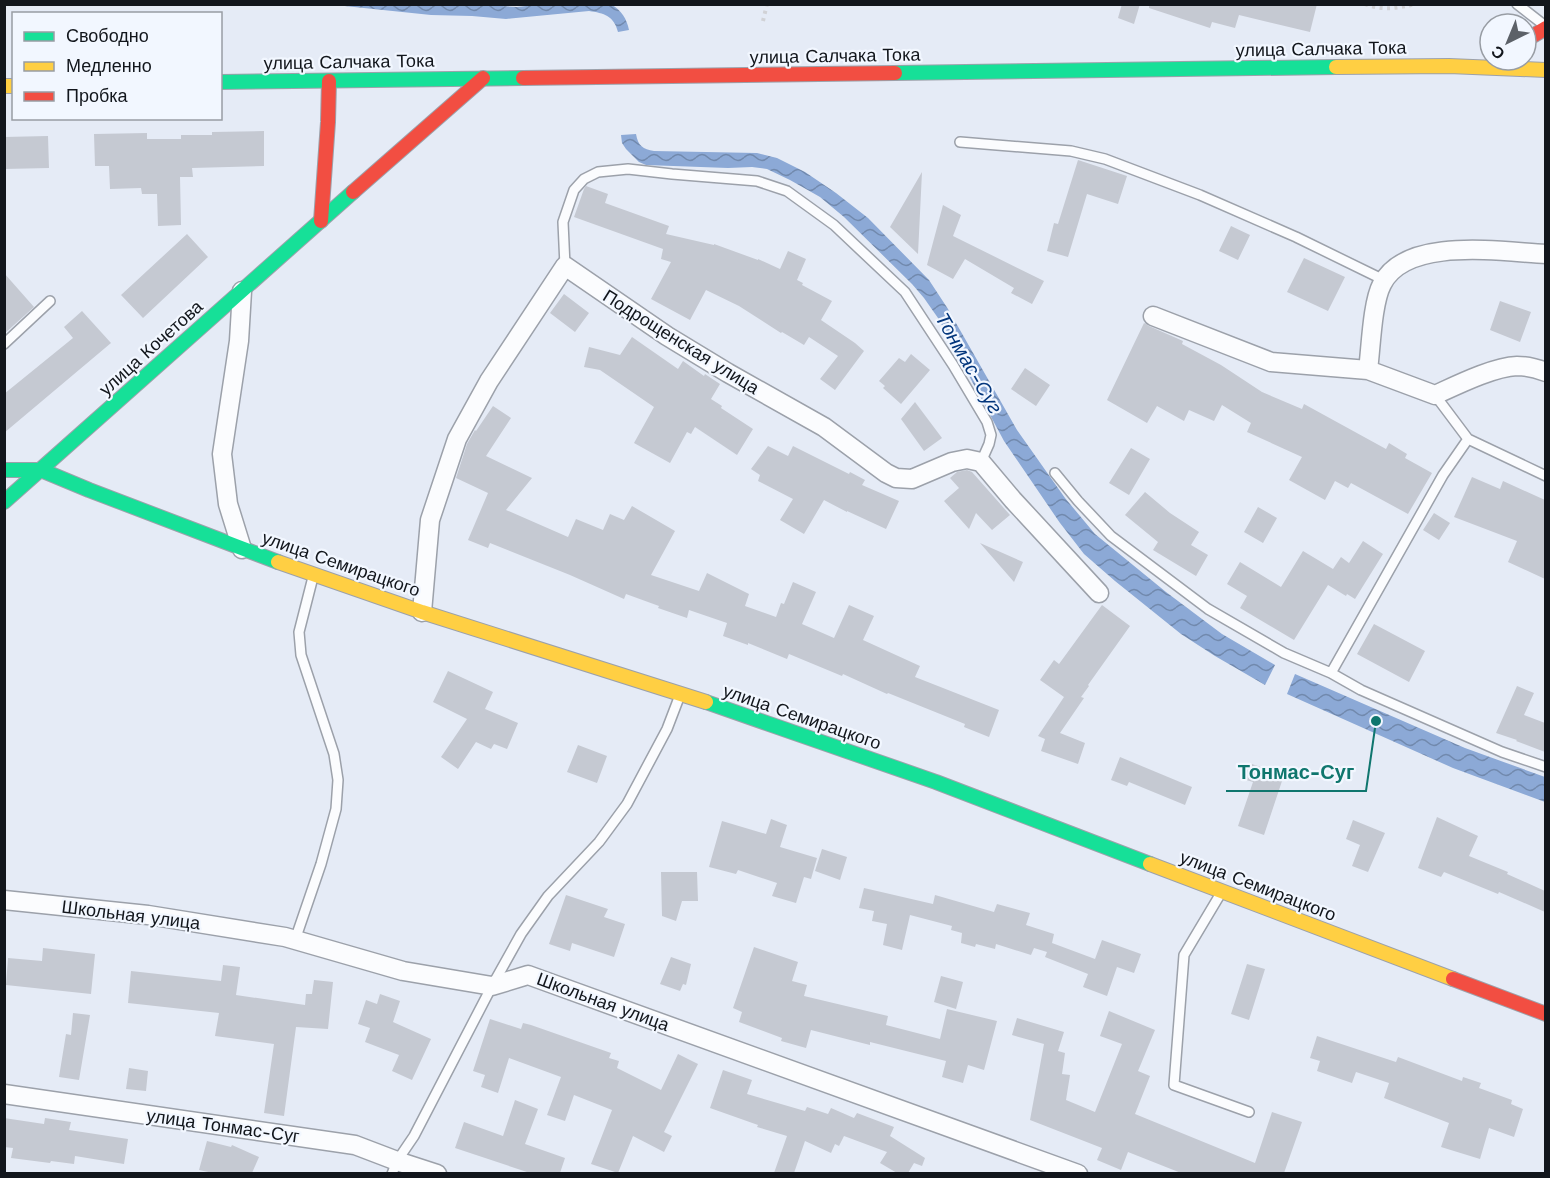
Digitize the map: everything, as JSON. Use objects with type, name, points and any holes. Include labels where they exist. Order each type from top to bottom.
[{"type":"street","name":"улица Салчака Тока","points":[[1449,66],[1478,60]]},
{"type":"street","name":"улица Салчака Тока","points":[[222,82],[1449,66],[1545,70]]},
{"type":"street","name":"улица Кочетова","points":[[4,502],[483,78]]},
{"type":"street","points":[[321,221],[329,81]]},
{"type":"street","points":[[1368,370],[1376,301],[1381,285],[1396,267],[1426,254],[1463,249],[1545,254]]},
{"type":"street","points":[[422,612],[430,520],[457,439],[489,381],[565,266]]},
{"type":"street","name":"Подрощенская улица","points":[[565,266],[667,336],[824,427],[896,478],[912,479],[952,462],[967,459],[981,462]]},
{"type":"street","points":[[242,291],[239,340],[222,454],[228,504],[242,549]]},
{"type":"street","points":[[1153,316],[1271,362],[1368,370],[1435,395],[1467,380],[1498,370],[1518,366],[1545,372]]},
{"type":"street","points":[[981,462],[1013,500],[1100,593]]},
{"type":"street","points":[[4,470],[41,470]]},
{"type":"street","name":"улица Семирацкого","points":[[41,470],[242,549],[422,612],[681,693],[936,783],[1545,1014]]},
{"type":"street","name":"Школьная улица","points":[[4,900],[148,915],[295,939],[403,971],[492,986],[528,975],[1078,1173]]},
{"type":"street","name":"улица Тонмас-Суг","points":[[4,1094],[355,1145],[394,1167],[437,1173]]},
{"type":"lane","points":[[1517,4],[1545,27]]},
{"type":"lane","points":[[960,142],[1071,151],[1105,159],[1200,195],[1296,237],[1384,280]]},
{"type":"lane","points":[[565,266],[563,222],[574,190],[584,179],[598,172],[628,169],[757,181],[787,191],[834,225],[905,292],[987,422],[991,435],[981,462]]},
{"type":"lane","points":[[4,344],[50,301]]},
{"type":"lane","points":[[1435,395],[1468,439],[1545,476]]},
{"type":"lane","points":[[1331,673],[1443,475],[1468,439]]},
{"type":"lane","points":[[1055,473],[1111,536],[1199,602],[1284,653],[1331,673],[1361,690],[1502,752],[1545,767]]},
{"type":"lane","points":[[295,939],[336,809],[338,780],[334,754],[301,655],[299,632],[314,574]]},
{"type":"lane","points":[[394,1167],[414,1136],[521,934],[549,896],[599,842],[627,804],[667,729],[681,693]]},
{"type":"lane","points":[[1222,891],[1184,955],[1174,1085],[1249,1112]]},
{"type":"path","points":[[762,21],[767,4]]},
{"type":"path","points":[[1365,4],[1374,8],[1390,9],[1416,4]]},
{"type":"water","points":[[544,4],[612,5],[623,15],[629,30],[618,32],[614,22],[608,16],[589,11],[506,19],[431,15],[335,5],[517,7]]},
{"type":"water","name":"Тонмас-Суг","points":[[636,134],[642,146],[654,151],[757,153],[777,158],[805,172],[868,218],[929,280],[1017,430],[1065,498],[1095,534],[1222,634],[1275,665],[1265,685],[1181,634],[1084,554],[1004,441],[938,318],[924,298],[844,217],[820,197],[767,169],[646,165],[639,162],[622,143],[621,135]]},
{"type":"water","points":[[1295,674],[1465,748],[1545,777],[1545,802],[1453,768],[1287,694]]},
{"type":"building","points":[[1122,4],[1140,4],[1134,24],[1118,18]]},
{"type":"building","points":[[1149,4],[1317,4],[1310,32],[1239,15],[1235,28],[1212,22],[1210,28],[1149,8]]},
{"type":"building","points":[[264,131],[264,166],[192,168],[193,177],[180,177],[181,225],[158,226],[157,194],[142,194],[141,188],[110,189],[109,166],[95,166],[94,134],[147,133],[147,139],[181,139],[181,135],[212,135],[212,132]]},
{"type":"building","points":[[48,136],[49,168],[4,169],[4,137]]},
{"type":"building","points":[[1078,160],[1127,176],[1118,204],[1087,194],[1068,257],[1047,251],[1054,223],[1058,224]]},
{"type":"building","points":[[922,172],[918,254],[890,227]]},
{"type":"building","points":[[586,186],[608,194],[605,203],[669,226],[666,234],[714,244],[780,269],[788,251],[806,259],[797,280],[832,301],[821,320],[864,351],[835,390],[820,379],[838,356],[809,337],[804,345],[739,306],[706,290],[690,320],[651,299],[671,262],[661,259],[663,249],[574,217]]},
{"type":"building","points":[[943,205],[961,215],[953,236],[1044,281],[1032,304],[1011,293],[1014,288],[965,259],[953,279],[927,265]]},
{"type":"building","points":[[1231,226],[1250,235],[1238,260],[1219,251]]},
{"type":"building","points":[[187,234],[208,257],[143,318],[121,295]]},
{"type":"building","points":[[1304,258],[1345,277],[1328,311],[1287,292]]},
{"type":"building","points":[[4,273],[34,307],[4,334]]},
{"type":"building","points":[[564,294],[589,313],[575,332],[550,313]]},
{"type":"building","points":[[1500,301],[1531,312],[1520,342],[1490,330]]},
{"type":"building","points":[[82,311],[111,343],[4,433],[4,394],[73,338],[64,327]]},
{"type":"building","points":[[1144,323],[1183,341],[1182,344],[1221,365],[1262,392],[1302,409],[1304,404],[1386,449],[1389,443],[1407,454],[1405,458],[1432,473],[1408,514],[1351,483],[1348,488],[1335,481],[1325,500],[1289,480],[1302,457],[1247,432],[1251,423],[1222,405],[1214,421],[1189,410],[1184,421],[1157,406],[1147,423],[1107,400]]},
{"type":"building","points":[[632,337],[678,369],[683,361],[720,384],[711,399],[753,429],[737,455],[695,427],[691,434],[687,432],[670,463],[634,443],[654,407],[600,370],[584,367],[589,347],[620,355]]},
{"type":"building","points":[[911,354],[930,370],[901,404],[883,388],[885,386],[879,381],[899,358],[905,362]]},
{"type":"building","points":[[1025,368],[1050,385],[1036,406],[1011,389]]},
{"type":"building","points":[[915,402],[942,438],[924,451],[901,419]]},
{"type":"building","points":[[493,406],[511,418],[486,456],[532,478],[506,510],[568,537],[576,519],[603,530],[610,514],[624,520],[632,506],[675,531],[651,575],[699,591],[707,573],[749,594],[745,606],[776,617],[793,582],[816,592],[802,624],[834,638],[849,605],[874,616],[863,640],[920,666],[915,677],[999,710],[989,737],[964,727],[965,724],[887,694],[843,674],[842,676],[789,654],[787,659],[748,643],[748,645],[723,636],[727,623],[689,610],[687,618],[626,594],[624,599],[490,543],[488,548],[468,540],[488,493],[456,478],[467,444]]},
{"type":"building","points":[[768,446],[788,456],[793,446],[849,474],[850,472],[865,480],[862,485],[899,501],[886,529],[824,500],[804,534],[780,520],[793,499],[758,481],[760,475],[751,469]]},
{"type":"building","points":[[1131,448],[1150,459],[1129,495],[1109,483]]},
{"type":"building","points":[[967,470],[972,472],[1010,515],[992,530],[976,513],[969,529],[944,501],[959,488],[950,478],[957,472]]},
{"type":"building","points":[[1472,477],[1500,489],[1503,481],[1545,500],[1545,579],[1508,562],[1517,541],[1454,517]]},
{"type":"building","points":[[1145,492],[1170,513],[1199,532],[1191,545],[1208,555],[1196,576],[1153,550],[1158,542],[1125,515]]},
{"type":"building","points":[[1258,507],[1277,518],[1263,543],[1244,532]]},
{"type":"building","points":[[1434,513],[1450,523],[1439,540],[1423,530]]},
{"type":"building","points":[[1363,541],[1383,554],[1355,599],[1328,585],[1294,640],[1240,608],[1247,596],[1227,584],[1240,562],[1281,587],[1303,551],[1333,569],[1341,557],[1349,563]]},
{"type":"building","points":[[980,543],[1023,562],[1014,582]]},
{"type":"building","points":[[1102,605],[1130,626],[1088,685],[1081,697],[1084,698],[1060,733],[1085,743],[1078,764],[1041,751],[1045,739],[1038,736],[1064,697],[1040,680],[1054,660],[1059,664]]},
{"type":"building","points":[[1374,624],[1425,651],[1409,682],[1357,654]]},
{"type":"building","points":[[448,671],[493,692],[485,709],[518,723],[507,749],[494,744],[491,749],[476,742],[458,769],[441,757],[467,719],[433,702]]},
{"type":"building","points":[[1517,686],[1534,693],[1524,715],[1545,723],[1545,752],[1496,733]]},
{"type":"building","points":[[578,745],[607,756],[597,783],[567,772]]},
{"type":"building","points":[[1120,757],[1192,787],[1185,805],[1129,782],[1127,786],[1111,780]]},
{"type":"building","points":[[1249,763],[1284,775],[1264,835],[1238,826],[1253,782],[1243,779]]},
{"type":"building","points":[[1437,817],[1478,836],[1469,856],[1545,891],[1545,912],[1444,872],[1441,877],[1418,868]]},
{"type":"building","points":[[771,819],[787,825],[780,847],[817,858],[811,879],[804,877],[796,903],[772,896],[777,883],[738,870],[736,874],[709,867],[722,821],[766,834]]},
{"type":"building","points":[[1353,820],[1385,833],[1368,872],[1352,866],[1360,845],[1346,839]]},
{"type":"building","points":[[822,849],[847,857],[840,880],[815,871]]},
{"type":"building","points":[[661,872],[697,872],[698,901],[682,901],[676,921],[662,916]]},
{"type":"building","points":[[864,888],[933,904],[935,895],[994,912],[997,904],[1030,913],[1026,925],[1054,934],[1052,943],[1095,959],[1102,940],[1141,954],[1134,973],[1117,967],[1107,996],[1083,987],[1088,974],[1045,957],[1047,952],[1034,948],[1031,955],[996,944],[995,949],[976,944],[975,947],[961,943],[962,933],[951,930],[952,926],[910,915],[902,950],[883,945],[887,924],[872,921],[874,911],[859,908]]},
{"type":"building","points":[[566,895],[608,909],[604,917],[625,924],[614,957],[572,943],[570,951],[549,944]]},
{"type":"building","points":[[754,947],[798,962],[792,981],[807,985],[804,996],[888,1016],[886,1025],[940,1039],[947,1009],[997,1021],[984,1070],[968,1065],[963,1083],[942,1077],[946,1061],[811,1030],[806,1048],[781,1041],[782,1038],[739,1022],[742,1012],[733,1008]]},
{"type":"building","points":[[43,948],[95,954],[91,994],[6,985],[8,958],[42,961]]},
{"type":"building","points":[[671,957],[691,964],[686,985],[683,984],[680,991],[660,984]]},
{"type":"building","points":[[1247,964],[1265,969],[1249,1020],[1231,1014]]},
{"type":"building","points":[[223,965],[240,967],[236,995],[305,1005],[306,994],[312,994],[314,980],[333,982],[328,1029],[296,1027],[284,1116],[264,1113],[274,1044],[215,1036],[219,1013],[128,1003],[131,971],[221,981]]},
{"type":"building","points":[[941,976],[963,982],[956,1009],[934,1002]]},
{"type":"building","points":[[380,994],[400,1001],[393,1022],[431,1039],[412,1080],[392,1071],[399,1055],[365,1042],[370,1028],[358,1024],[366,1000],[377,1004]]},
{"type":"building","points":[[1109,1011],[1155,1030],[1138,1071],[1150,1076],[1135,1114],[1255,1163],[1272,1112],[1302,1122],[1284,1173],[1181,1173],[1128,1152],[1121,1170],[1097,1160],[1102,1148],[1030,1120],[1044,1044],[1012,1035],[1017,1018],[1064,1032],[1058,1051],[1065,1053],[1062,1074],[1070,1075],[1066,1100],[1095,1112],[1122,1044],[1100,1036]]},
{"type":"building","points":[[73,1013],[90,1015],[79,1080],[59,1077],[66,1034],[71,1035]]},
{"type":"building","points":[[490,1019],[521,1029],[523,1023],[531,1025],[611,1053],[609,1058],[619,1061],[617,1068],[661,1090],[678,1054],[698,1064],[664,1132],[672,1136],[664,1152],[633,1136],[618,1173],[591,1164],[612,1110],[574,1095],[565,1121],[547,1115],[561,1077],[509,1058],[498,1093],[481,1087],[485,1075],[473,1071]]},
{"type":"building","points":[[1317,1036],[1396,1062],[1398,1057],[1462,1081],[1463,1077],[1481,1083],[1479,1088],[1512,1100],[1511,1104],[1523,1109],[1514,1137],[1489,1128],[1480,1159],[1441,1147],[1449,1123],[1384,1098],[1389,1083],[1356,1072],[1352,1083],[1317,1071],[1320,1061],[1310,1058]]},
{"type":"building","points":[[129,1068],[148,1071],[146,1091],[126,1089]]},
{"type":"building","points":[[723,1070],[752,1080],[747,1094],[805,1111],[807,1107],[828,1114],[831,1108],[854,1118],[857,1113],[894,1127],[890,1136],[925,1158],[922,1166],[914,1163],[908,1173],[897,1173],[880,1163],[887,1152],[844,1136],[839,1146],[835,1144],[831,1153],[805,1141],[794,1173],[774,1173],[787,1136],[710,1108]]},
{"type":"building","points":[[515,1100],[538,1109],[525,1144],[565,1158],[560,1173],[530,1173],[455,1148],[464,1122],[503,1136]]},
{"type":"building","points":[[4,1118],[44,1124],[45,1118],[71,1122],[69,1130],[128,1139],[124,1164],[75,1156],[74,1164],[11,1158],[13,1148],[4,1147]]},
{"type":"building","points":[[207,1141],[231,1147],[232,1145],[259,1157],[252,1173],[213,1173],[199,1170]]},
{"type":"traffic: fast","points":[[895,73],[1336,67]]},
{"type":"traffic: fast","points":[[222,82],[523,78]]},
{"type":"traffic: fast","points":[[4,502],[353,192]]},
{"type":"traffic: fast","points":[[4,470],[41,470],[278,562]]},
{"type":"traffic: fast","points":[[706,702],[936,782],[1150,864]]},
{"type":"traffic: slow","points":[[1336,67],[1449,66],[1546,70]]},
{"type":"traffic: slow","points":[[4,86],[12,86]]},
{"type":"traffic: slow","points":[[278,562],[422,612],[706,702]]},
{"type":"traffic: slow","points":[[1150,864],[1453,979]]},
{"type":"traffic: jam","points":[[1538,33],[1546,28]]},
{"type":"traffic: jam","points":[[523,78],[895,73]]},
{"type":"traffic: jam","points":[[353,192],[483,78]]},
{"type":"traffic: jam","points":[[321,221],[329,81]]},
{"type":"traffic: jam","points":[[1453,979],[1546,1014]]},
{"type":"place","name":"Тонмас-Суг","points":[[1376,721]]}]
